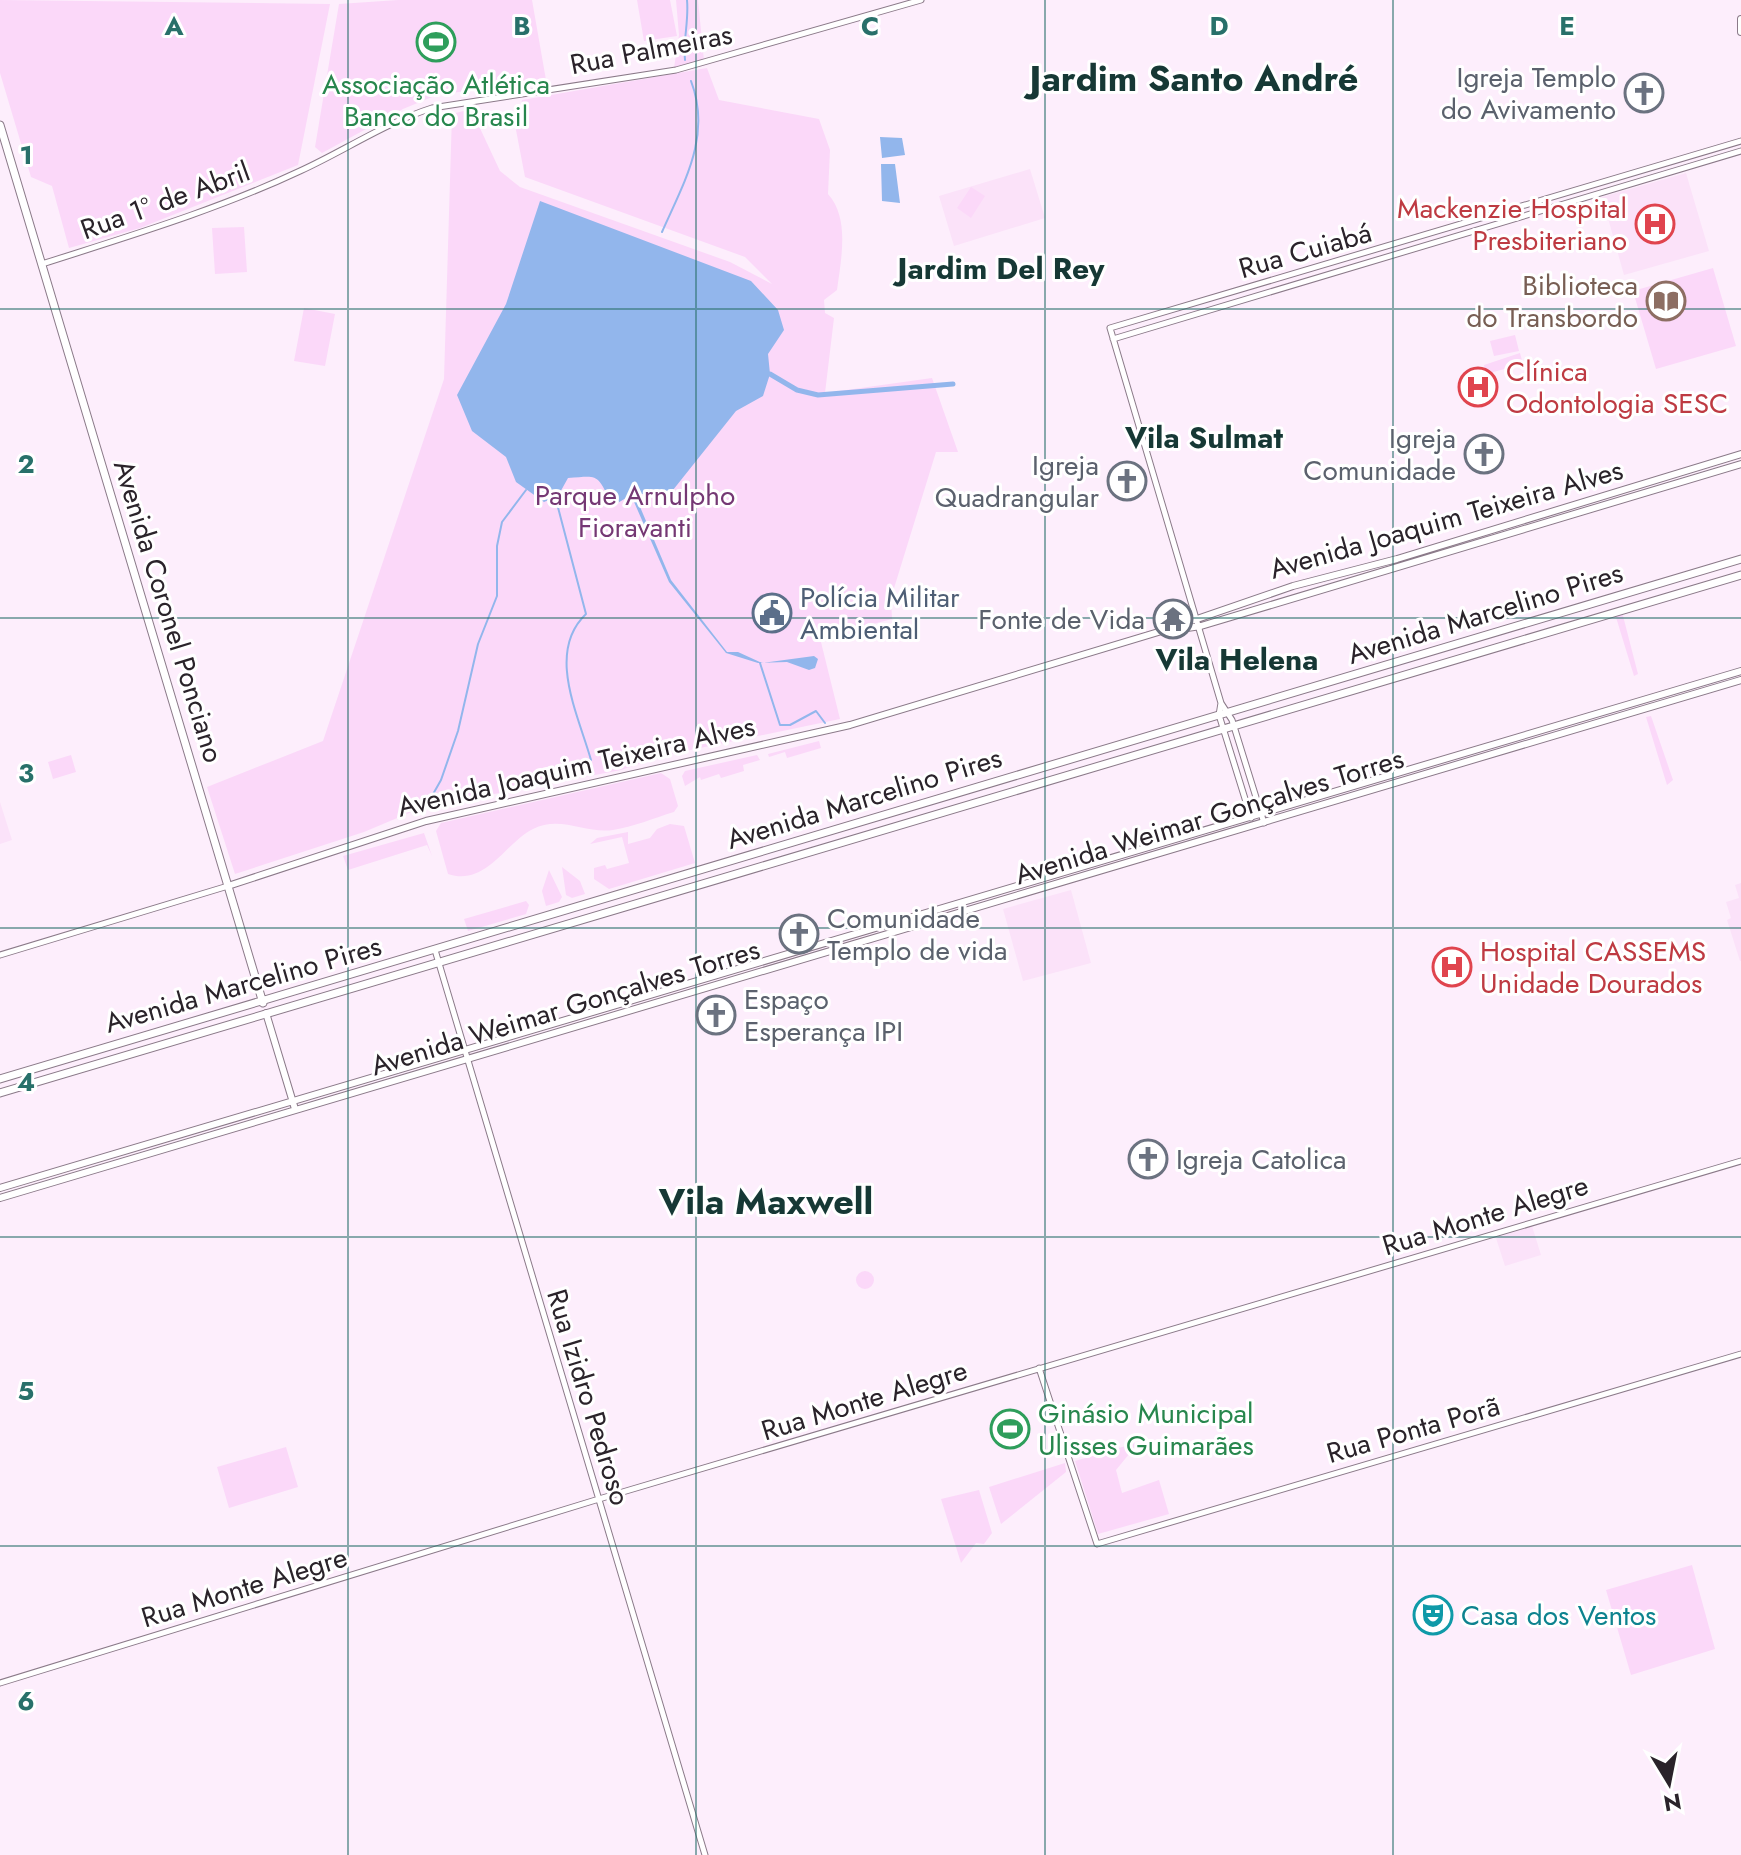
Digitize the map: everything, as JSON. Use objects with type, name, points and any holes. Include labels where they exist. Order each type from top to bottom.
[{"type":"main road","points":[[1741,19],[1741,32]]},
{"type":"main road","name":"Avenida Coronel Ponciano","points":[[0,125],[295,1109]]},
{"type":"main road","name":"Avenida Joaquim Teixeira Alves","points":[[228,886],[426,821],[836,729],[1741,454]]},
{"type":"main road","name":"Avenida Joaquim Teixeira Alves","points":[[1165,630],[1201,626],[1741,464]]},
{"type":"main road","name":"Avenida Marcelino Pires","points":[[0,1079],[1741,559]]},
{"type":"main road","name":"Avenida Marcelino Pires","points":[[0,1093],[1741,575]]},
{"type":"main road","name":"Avenida Weimar Gonçalves Torres","points":[[0,1188],[1741,671]]},
{"type":"main road","name":"Avenida Weimar Gonçalves Torres","points":[[0,1198],[1741,680]]},
{"type":"main road","points":[[1046,767],[1049,779]]},
{"type":"main road","points":[[961,792],[965,804]]},
{"type":"main road","points":[[613,896],[616,909]]},
{"type":"street","name":"Rua Palmeiras","points":[[302,170],[395,122],[432,108],[676,70],[921,0]]},
{"type":"street","name":"Rua Cuiabá","points":[[1741,141],[1110,328],[1113,339],[1741,151]]},
{"type":"street","points":[[1720,147],[1723,157]]},
{"type":"street","name":"Rua 1º de Abril","points":[[42,264],[146,233],[302,170]]},
{"type":"street","points":[[1113,339],[1201,626],[1221,703],[1219,715],[1253,827]]},
{"type":"street","points":[[1221,703],[1234,725],[1264,823]]},
{"type":"street","points":[[1237,772],[1248,769]]},
{"type":"street","name":"Avenida Joaquim Teixeira Alves","points":[[0,955],[228,886]]},
{"type":"street","name":"Rua Izidro Pedroso","points":[[435,950],[705,1855]]},
{"type":"street","name":"Rua Monte Alegre","points":[[0,1683],[599,1499],[1741,1161]]},
{"type":"street","name":"Rua Ponta Porã","points":[[1039,1368],[1097,1544],[1741,1354]]},
{"type":"shaded area","points":[[1030,169],[1045,218],[954,246],[939,196]]},
{"type":"shaded area","name":"Mackenzie Hospital Presbiteriano","points":[[1686,173],[1709,251],[1624,275],[1602,197]]},
{"type":"shaded area","name":"Clínica Odontologia SESC","points":[[1488,379],[1492,391],[1469,393],[1463,382]]},
{"type":"shaded area","points":[[0,802],[12,840],[0,844]]},
{"type":"shaded area","points":[[1741,883],[1740,961],[1727,920],[1731,918],[1726,902],[1739,898],[1735,885]]},
{"type":"shaded area","points":[[1071,890],[1091,963],[1023,981],[1003,909]]},
{"type":"shaded area","points":[[1532,1226],[1541,1255],[1505,1266],[1496,1238]]},
{"type":"green space","points":[[0,0],[330,4],[298,165],[140,228],[69,248],[52,186],[31,177],[0,73]]},
{"type":"green space","name":"Associação Atlética Banco do Brasil","points":[[398,0],[532,0],[546,80],[437,95],[403,109],[322,153],[315,147],[339,4]]},
{"type":"green space","points":[[637,0],[670,0],[677,36],[644,41]]},
{"type":"green space","points":[[676,0],[698,0],[704,61],[674,68],[679,35]]},
{"type":"green space","name":"Parque Arnulpho Fioravanti","points":[[707,68],[719,100],[819,119],[830,150],[828,194],[835,204],[842,227],[837,290],[824,300],[825,313],[834,318],[825,393],[932,378],[958,452],[936,452],[891,598],[892,619],[820,638],[840,719],[666,755],[621,770],[421,808],[364,832],[235,874],[207,787],[323,741],[444,379],[452,114],[471,109],[500,171],[520,187],[730,262],[772,284],[745,257],[525,177],[516,130],[522,100]]},
{"type":"green space","points":[[971,187],[985,196],[971,218],[957,208]]},
{"type":"green space","points":[[244,227],[247,272],[215,274],[212,228]]},
{"type":"green space","points":[[1713,268],[1736,346],[1656,369],[1633,291]]},
{"type":"green space","points":[[304,308],[335,314],[325,366],[294,361]]},
{"type":"green space","points":[[1515,335],[1519,351],[1494,356],[1490,341]]},
{"type":"green space","points":[[1520,353],[1523,364],[1486,374],[1484,365]]},
{"type":"green space","points":[[1622,612],[1638,674],[1634,676],[1615,614]]},
{"type":"green space","points":[[1651,716],[1673,780],[1667,785],[1646,717]]},
{"type":"green space","points":[[819,741],[821,748],[787,758],[785,752],[769,757],[768,754]]},
{"type":"green space","points":[[71,755],[76,772],[53,779],[48,762]]},
{"type":"green space","points":[[757,755],[760,760],[743,765],[744,771],[721,778],[719,774],[701,780],[700,777],[685,786],[682,776],[685,771]]},
{"type":"green space","points":[[661,773],[670,779],[678,806],[674,812],[636,825],[603,831],[563,824],[543,825],[523,835],[484,869],[461,876],[448,874],[436,831],[441,823]]},
{"type":"green space","points":[[670,824],[684,826],[695,863],[609,889],[594,879],[594,868],[605,865],[607,869],[629,863],[622,837],[590,844],[597,838],[628,832],[628,844],[650,838],[657,829]]},
{"type":"green space","points":[[424,833],[432,856],[427,845],[348,870],[343,856]]},
{"type":"green space","points":[[562,867],[580,881],[585,894],[572,898],[566,895]]},
{"type":"green space","points":[[549,870],[562,897],[559,902],[546,906],[542,891]]},
{"type":"green space","points":[[526,901],[529,905],[526,914],[468,931],[464,919]]},
{"type":"green space","points":[[865,1271],[874,1280],[865,1289],[856,1280]]},
{"type":"green space","points":[[1139,1442],[1116,1470],[1122,1493],[1159,1480],[1169,1514],[1098,1534],[1075,1461]]},
{"type":"green space","points":[[286,1447],[298,1487],[229,1508],[217,1467]]},
{"type":"green space","points":[[1065,1463],[1066,1472],[1001,1524],[989,1487]]},
{"type":"green space","points":[[979,1490],[992,1533],[984,1544],[976,1543],[961,1563],[941,1499]]},
{"type":"green space","points":[[1692,1565],[1715,1649],[1631,1675],[1606,1590]]},
{"type":"water","points":[[880,137],[902,138],[905,155],[882,158]]},
{"type":"water","points":[[881,164],[895,164],[900,203],[882,201]]},
{"type":"water","points":[[540,201],[751,281],[778,310],[784,330],[768,354],[770,374],[763,396],[736,411],[673,490],[635,495],[671,580],[727,652],[738,652],[762,663],[726,653],[669,582],[631,495],[616,504],[611,502],[596,478],[568,478],[558,496],[544,502],[516,482],[506,457],[472,431],[457,395],[506,304]]},
{"type":"water","points":[[814,656],[818,659],[815,668],[809,670],[787,662],[763,663]]},
{"type":"waterway","points":[[685,60],[687,0]]},
{"type":"waterway","points":[[662,232],[686,177],[697,140],[697,101],[691,81]]},
{"type":"waterway","points":[[770,374],[797,390],[818,395],[953,384]]},
{"type":"waterway","points":[[428,803],[441,780],[458,731],[478,644],[497,596],[497,546],[502,522],[526,490]]},
{"type":"waterway","points":[[555,496],[586,614],[574,629],[568,646],[567,665],[573,704],[591,760]]},
{"type":"waterway","points":[[760,663],[780,725],[790,725],[816,711],[825,723]]},
{"type":"place","name":"Associação Atlética Banco do Brasil","points":[[436,42]]},
{"type":"place","name":"Igreja Templo do Avivamento","points":[[1644,93]]},
{"type":"place","name":"Mackenzie Hospital Presbiteriano","points":[[1655,224]]},
{"type":"place","name":"Biblioteca do Transbordo","points":[[1666,301]]},
{"type":"place","name":"Clínica Odontologia SESC","points":[[1478,387]]},
{"type":"place","name":"Igreja Comunidade","points":[[1484,454]]},
{"type":"place","name":"Igreja Quadrangular","points":[[1127,481]]},
{"type":"place","name":"Polícia Militar Ambiental","points":[[772,613]]},
{"type":"place","name":"Fonte de Vida","points":[[1173,619]]},
{"type":"place","name":"Comunidade Templo de vida","points":[[799,934]]},
{"type":"place","name":"Hospital CASSEMS Unidade Dourados","points":[[1452,967]]},
{"type":"place","name":"Espaço Esperança IPI","points":[[716,1015]]},
{"type":"place","name":"Igreja Catolica","points":[[1148,1159]]},
{"type":"place","name":"Ginásio Municipal Ulisses Guimarães","points":[[1010,1429]]},
{"type":"place","name":"Casa dos Ventos","points":[[1433,1615]]},
{"type":"district","name":"Jardim Santo André","points":[[1194,78]]},
{"type":"district","name":"Jardim Del Rey","points":[[1001,269]]},
{"type":"district","name":"Vila Sulmat","points":[[1204,438]]},
{"type":"district","name":"Vila Helena","points":[[1237,660]]},
{"type":"district","name":"Vila Maxwell","points":[[766,1201]]}]
